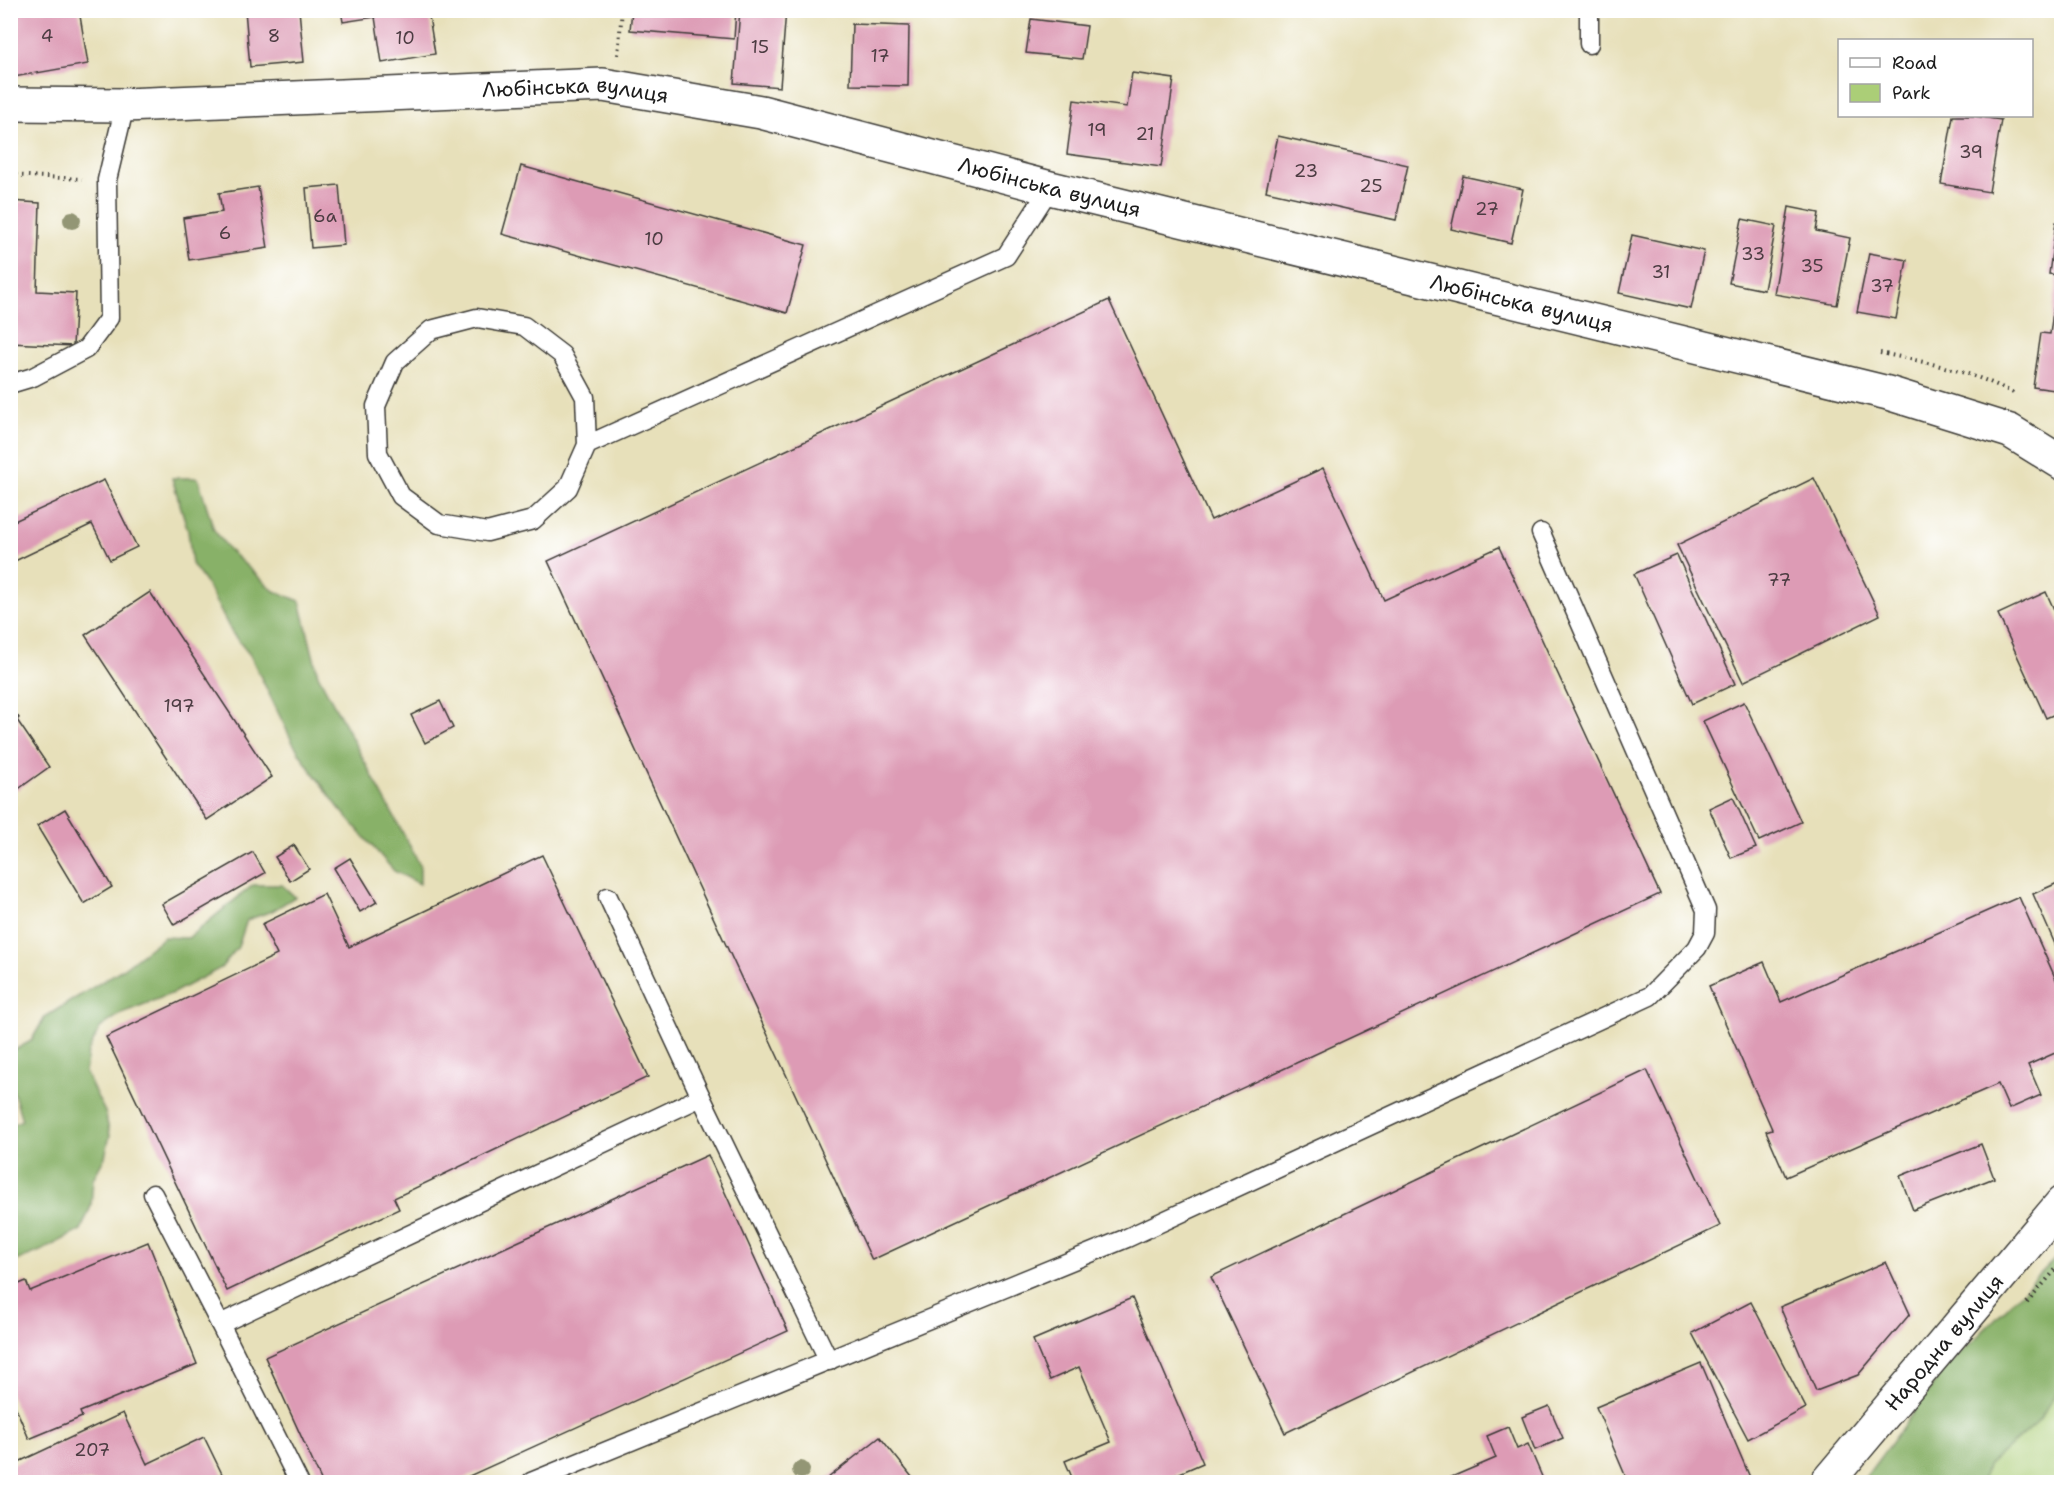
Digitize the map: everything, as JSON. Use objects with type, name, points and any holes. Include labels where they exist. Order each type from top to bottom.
[{"type":"main road","name":"Любінська вулиця","points":[[10,104],[125,105],[603,85],[761,112],[1050,188],[1888,393],[2010,431],[2061,463]]},
{"type":"main road","name":"Народна вулиця","points":[[1827,1482],[2061,1203]]},
{"type":"lane","points":[[1589,10],[1589,44]]},
{"type":"lane","points":[[10,384],[33,376],[86,349],[109,318],[107,180],[125,105]]},
{"type":"lane","points":[[587,445],[585,397],[562,354],[524,326],[477,318],[431,330],[395,362],[376,406],[378,453],[400,496],[439,524],[486,532],[532,520],[568,488],[587,445],[1006,256],[1050,188]]},
{"type":"lane","points":[[531,1482],[1127,1238],[1650,996],[1697,948],[1705,933],[1706,910],[1541,533]]},
{"type":"lane","points":[[609,897],[701,1097],[829,1361]]},
{"type":"lane","points":[[220,1324],[701,1097]]},
{"type":"lane","points":[[153,1194],[299,1482]]},
{"type":"path","points":[[618,55],[622,10]]},
{"type":"path","points":[[10,175],[107,180]]},
{"type":"green space","points":[[172,478],[198,478],[214,530],[230,551],[274,591],[300,601],[318,675],[420,865],[420,884],[394,871],[339,808],[293,743],[250,655],[232,633],[207,585],[192,564],[188,531]]},
{"type":"green space","points":[[253,885],[282,885],[295,897],[272,911],[247,920],[238,947],[221,968],[173,993],[122,1013],[100,1028],[88,1052],[85,1072],[105,1112],[110,1135],[105,1157],[93,1179],[91,1206],[81,1230],[43,1250],[11,1263],[11,1125],[22,1120],[11,1084],[11,1052],[31,1041],[45,1017],[121,970],[164,937],[188,938]]},
{"type":"green space","points":[[2061,1253],[2061,1385],[2039,1420],[1989,1465],[1981,1482],[1862,1482],[1945,1369]]},
{"type":"green space","points":[[2061,1276],[2061,1482],[1883,1482]]},
{"type":"building","points":[[27,10],[79,10],[88,64],[14,77],[10,60],[10,13]]},
{"type":"building","points":[[245,10],[299,10],[304,62],[250,67]]},
{"type":"building","points":[[341,10],[428,10],[435,54],[382,63],[375,17],[343,22]]},
{"type":"building","points":[[632,10],[736,10],[734,39],[630,30]]},
{"type":"building","points":[[740,10],[786,10],[780,87],[734,83]]},
{"type":"building","points":[[1383,10],[1414,10],[1414,12],[1383,14]]},
{"type":"building","points":[[1031,19],[1087,26],[1082,59],[1026,53]]},
{"type":"building","points":[[852,24],[909,26],[908,86],[850,85]]},
{"type":"building","points":[[1132,73],[1174,79],[1161,167],[1067,154],[1074,100],[1127,107]]},
{"type":"building","points":[[1953,117],[2001,120],[1989,192],[1941,184]]},
{"type":"building","points":[[1278,136],[1408,165],[1396,220],[1266,191]]},
{"type":"building","points":[[521,166],[806,245],[787,313],[502,234]]},
{"type":"building","points":[[1463,176],[1523,189],[1511,243],[1451,229]]},
{"type":"building","points":[[339,185],[344,245],[311,248],[306,188]]},
{"type":"building","points":[[258,187],[268,248],[189,260],[183,218],[222,212],[219,193]]},
{"type":"building","points":[[10,201],[40,203],[37,291],[76,293],[73,346],[10,343]]},
{"type":"building","points":[[1789,207],[1819,213],[1816,231],[1850,238],[1837,305],[1774,294]]},
{"type":"building","points":[[1742,219],[1776,226],[1764,290],[1729,283]]},
{"type":"building","points":[[2056,222],[2062,223],[2062,391],[2033,387],[2041,333],[2050,334],[2058,275],[2049,274]]},
{"type":"building","points":[[1632,235],[1704,251],[1691,309],[1619,293]]},
{"type":"building","points":[[1869,253],[1907,260],[1896,319],[1857,312]]},
{"type":"building","points":[[1109,300],[1211,520],[1323,468],[1384,600],[1499,547],[1660,894],[872,1260],[548,561]]},
{"type":"building","points":[[1814,478],[1880,615],[1743,682],[1677,545]]},
{"type":"building","points":[[104,480],[137,547],[110,560],[92,524],[15,561],[10,551],[10,523]]},
{"type":"building","points":[[1677,555],[1735,684],[1692,704],[1634,574]]},
{"type":"building","points":[[150,592],[272,777],[207,820],[85,635]]},
{"type":"building","points":[[2046,592],[2062,627],[2062,711],[2046,718],[1998,614]]},
{"type":"building","points":[[440,701],[453,728],[425,743],[411,715]]},
{"type":"building","points":[[1744,702],[1801,822],[1759,841],[1703,721]]},
{"type":"building","points":[[10,705],[19,718],[17,720],[49,767],[17,790],[10,780]]},
{"type":"building","points":[[1733,797],[1756,848],[1731,858],[1709,808]]},
{"type":"building","points":[[65,809],[112,887],[84,904],[37,826]]},
{"type":"building","points":[[294,845],[309,869],[290,881],[275,857]]},
{"type":"building","points":[[253,852],[265,873],[174,925],[162,904]]},
{"type":"building","points":[[542,855],[648,1077],[394,1198],[399,1209],[227,1291],[106,1037],[277,955],[262,924],[324,894],[349,947]]},
{"type":"building","points":[[350,858],[377,902],[360,912],[334,868]]},
{"type":"building","points":[[2062,881],[2062,960],[2033,894]]},
{"type":"building","points":[[2019,897],[2062,993],[2062,1050],[2028,1065],[2041,1095],[2009,1109],[1998,1084],[1786,1177],[1766,1131],[1772,1129],[1709,986],[1764,962],[1781,1002]]},
{"type":"building","points":[[1647,1070],[1720,1226],[1285,1433],[1211,1277]]},
{"type":"building","points":[[10,1103],[16,1117],[10,1119]]},
{"type":"building","points":[[1981,1144],[1994,1178],[1913,1210],[1900,1176]]},
{"type":"building","points":[[708,1155],[788,1331],[456,1482],[322,1482],[265,1357]]},
{"type":"building","points":[[148,1242],[197,1364],[80,1412],[82,1417],[29,1439],[10,1394],[10,1288],[26,1281],[30,1291]]},
{"type":"building","points":[[1886,1262],[1910,1314],[1858,1375],[1816,1391],[1780,1307]]},
{"type":"building","points":[[1132,1298],[1203,1463],[1159,1482],[1074,1482],[1065,1461],[1111,1442],[1079,1367],[1050,1380],[1033,1340]]},
{"type":"building","points":[[1751,1302],[1806,1408],[1748,1439],[1692,1333]]},
{"type":"building","points":[[1701,1363],[1752,1482],[1628,1482],[1596,1407]]},
{"type":"building","points":[[1549,1406],[1563,1438],[1535,1450],[1522,1417]]},
{"type":"building","points":[[123,1413],[147,1464],[204,1437],[226,1482],[10,1482],[10,1466]]},
{"type":"building","points":[[1508,1427],[1517,1449],[1528,1444],[1543,1479],[1536,1482],[1440,1482],[1496,1458],[1487,1436]]},
{"type":"building","points":[[880,1437],[916,1482],[823,1482]]}]
